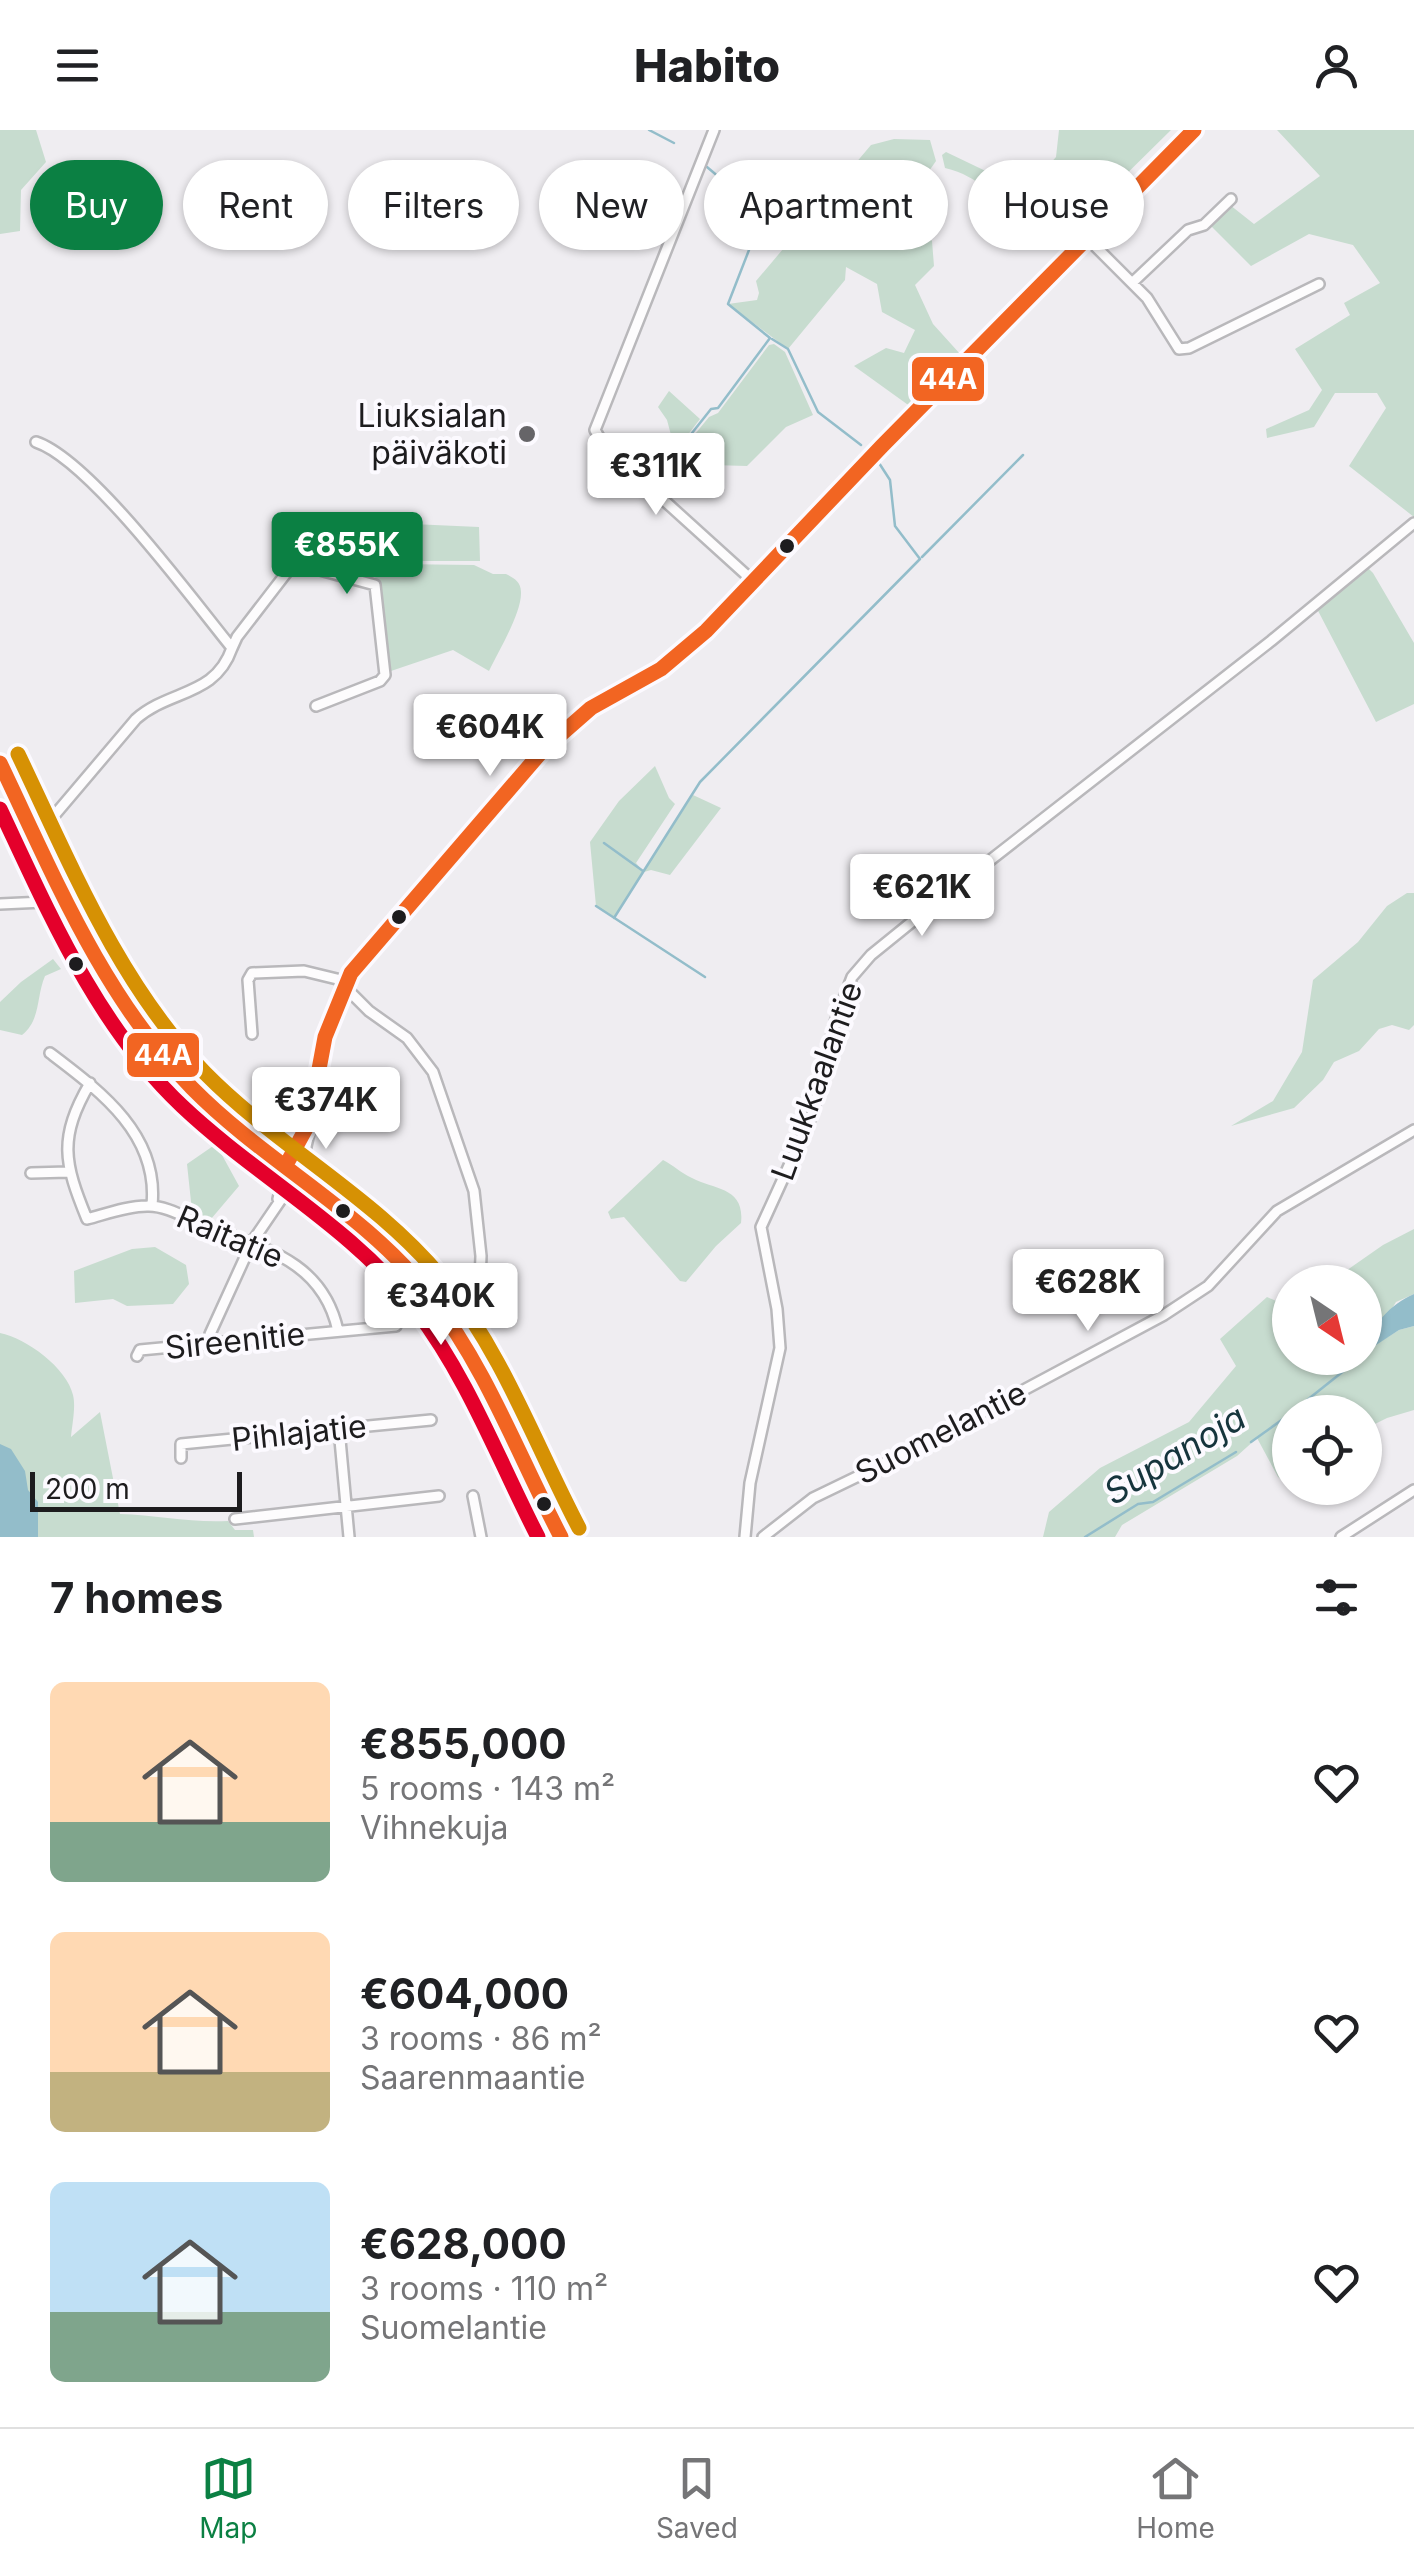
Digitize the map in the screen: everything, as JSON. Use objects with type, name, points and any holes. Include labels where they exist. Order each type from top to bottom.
[{"type":"main road","points":[[0,762],[106,975],[192,1087],[240,1131],[365,1227],[404,1264],[464,1343],[561,1537]]},
{"type":"street","points":[[714,130],[595,430],[604,446],[753,581]]},
{"type":"street","points":[[1144,180],[1194,130]]},
{"type":"street","points":[[1132,283],[1188,230],[1204,226],[1230,199]]},
{"type":"street","points":[[211,1342],[210,1334],[252,1242],[299,1173],[325,1036],[345,984],[364,956],[542,750],[591,708],[686,650],[1075,250]]},
{"type":"street","points":[[1099,250],[1132,283],[1158,314],[1174,344],[1184,350],[1319,284]]},
{"type":"street","points":[[36,442],[49,446],[70,462],[113,505],[232,648]]},
{"type":"street","name":"Luukkaalantie","points":[[745,1537],[750,1483],[780,1348],[778,1309],[761,1227],[812,1115],[835,1022],[852,977],[872,955],[929,908],[1414,524]]},
{"type":"street","points":[[36,837],[136,719],[153,704],[199,688],[226,664],[237,637],[297,558],[374,585],[385,675],[380,681],[316,706]]},
{"type":"street","points":[[0,904],[66,901]]},
{"type":"street","points":[[252,1034],[248,980],[252,973],[304,971],[345,984],[354,998],[407,1038],[434,1072],[474,1191],[481,1256],[478,1332],[464,1343]]},
{"type":"street","points":[[50,1053],[118,1108],[147,1163],[152,1205]]},
{"type":"street","points":[[30,1172],[68,1172],[67,1140],[90,1083]]},
{"type":"street","points":[[277,1202],[286,1165],[308,1124]]},
{"type":"street","name":"Suomelantie","points":[[763,1537],[813,1498],[1164,1315],[1208,1286],[1277,1211],[1414,1130]]},
{"type":"street","name":"Raitatie","points":[[68,1172],[87,1219],[152,1205],[252,1242],[305,1270],[322,1290],[338,1331]]},
{"type":"street","name":"Sireenitie","points":[[136,1356],[140,1350],[396,1326]]},
{"type":"street","name":"Pihlajatie","points":[[181,1458],[181,1444],[431,1420]]},
{"type":"street","points":[[339,1430],[349,1537]]},
{"type":"street","points":[[1341,1537],[1414,1490]]},
{"type":"street","points":[[236,1520],[438,1496]]},
{"type":"street","points":[[473,1496],[481,1537]]},
{"type":"green space","points":[[0,130],[36,130],[45,160],[30,160],[30,180],[21,190],[20,231],[0,234]]},
{"type":"green space","points":[[1059,130],[1171,130],[1141,160],[1053,160]]},
{"type":"green space","points":[[1277,130],[1414,130],[1414,517],[1349,466],[1386,408],[1377,393],[1335,393],[1314,427],[1267,438],[1266,429],[1309,410],[1322,390],[1295,349],[1350,315],[1344,303],[1380,283],[1353,245],[1309,234],[1251,266],[1211,226],[1230,205],[1254,224],[1320,176]]},
{"type":"green space","points":[[894,139],[930,140],[936,160],[858,160],[871,145]]},
{"type":"green space","points":[[946,152],[968,163],[968,177],[948,169],[948,160],[943,160]]},
{"type":"green space","points":[[782,250],[933,250],[934,266],[915,285],[933,324],[961,355],[911,407],[854,366],[886,348],[904,353],[915,330],[882,312],[877,284],[846,267],[845,280],[788,349],[728,304],[757,300],[756,281]]},
{"type":"green space","points":[[769,345],[785,352],[813,415],[786,427],[747,466],[676,464],[673,461],[709,417],[718,413]]},
{"type":"green space","points":[[669,391],[700,419],[670,458],[663,447],[671,435],[658,407]]},
{"type":"green space","points":[[412,524],[479,527],[480,561],[412,561]]},
{"type":"green space","points":[[395,564],[474,565],[516,581],[521,592],[518,611],[489,671],[453,650],[391,671],[381,594],[375,577]]},
{"type":"green space","points":[[1365,565],[1414,643],[1414,704],[1376,722],[1315,605]]},
{"type":"green space","points":[[655,766],[675,804],[636,863],[643,871],[693,795],[721,808],[670,875],[644,872],[614,918],[596,906],[590,842],[619,801]]},
{"type":"green space","points":[[1407,893],[1414,893],[1414,1025],[1409,1030],[1392,1025],[1379,1029],[1359,1051],[1334,1062],[1323,1080],[1294,1108],[1231,1126],[1273,1101],[1302,1052],[1313,980],[1358,942],[1387,906]]},
{"type":"green space","points":[[53,959],[61,969],[45,976],[28,1029],[22,1035],[0,1030],[0,1002]]},
{"type":"green space","points":[[216,1144],[239,1186],[211,1219],[192,1211],[187,1164]]},
{"type":"green space","points":[[663,1160],[692,1178],[727,1192],[741,1211],[741,1223],[686,1282],[680,1281],[624,1217],[611,1219],[608,1212]]},
{"type":"green space","points":[[1414,1229],[1414,1294],[1396,1302],[1382,1325],[1382,1265],[1354,1265]]},
{"type":"green space","points":[[155,1247],[186,1265],[189,1284],[173,1304],[127,1306],[113,1299],[75,1303],[74,1271],[132,1249]]},
{"type":"green space","points":[[1267,1297],[1272,1299],[1272,1375],[1382,1375],[1382,1341],[1414,1326],[1414,1410],[1382,1420],[1382,1395],[1272,1395],[1272,1466],[1257,1438],[1237,1456],[1122,1525],[1115,1537],[1043,1537],[1049,1512],[1100,1468],[1189,1422],[1236,1366],[1220,1339]]},
{"type":"green space","points":[[0,1333],[33,1348],[63,1375],[74,1400],[71,1437],[100,1412],[120,1514],[228,1521],[235,1530],[253,1530],[254,1537],[0,1537]]},
{"type":"water","points":[[1414,1294],[1414,1326],[1382,1341],[1382,1318]]},
{"type":"water","points":[[0,1444],[11,1449],[25,1471],[28,1490],[38,1502],[38,1537],[0,1537]]},
{"type":"waterway","points":[[649,130],[674,143]]},
{"type":"waterway","points":[[654,481],[711,409],[718,408],[770,338],[728,304],[749,250]]},
{"type":"waterway","points":[[772,339],[788,349],[818,412],[861,445]]},
{"type":"waterway","points":[[922,557],[1023,455]]},
{"type":"waterway","points":[[614,918],[700,782],[920,559],[895,526],[890,480],[879,463]]},
{"type":"waterway","points":[[604,843],[643,871]]},
{"type":"waterway","points":[[596,906],[705,977]]},
{"type":"waterway","name":"Supanoja","points":[[1313,1395],[1339,1375]]},
{"type":"waterway","name":"Supanoja","points":[[1251,1442],[1272,1427]]},
{"type":"waterway","name":"Supanoja","points":[[1085,1537],[1236,1452]]},
{"type":"transit line","name":"44A","points":[[286,1165],[309,1123],[325,1037],[351,973],[543,750],[591,708],[661,669],[706,631],[882,446],[1194,130]]},
{"type":"transit line","points":[[18,754],[99,922],[147,1001],[205,1073],[389,1225],[445,1282],[502,1370],[579,1528]]},
{"type":"transit line","name":"44A","points":[[0,763],[83,934],[132,1015],[192,1088],[376,1239],[431,1297],[486,1383],[561,1537]]},
{"type":"transit line","points":[[0,809],[78,966],[100,1004],[152,1075],[211,1132],[363,1253],[416,1310],[452,1363],[538,1537]]},
{"type":"place","name":"Liuksialan päiväkoti","points":[[527,434]]}]
